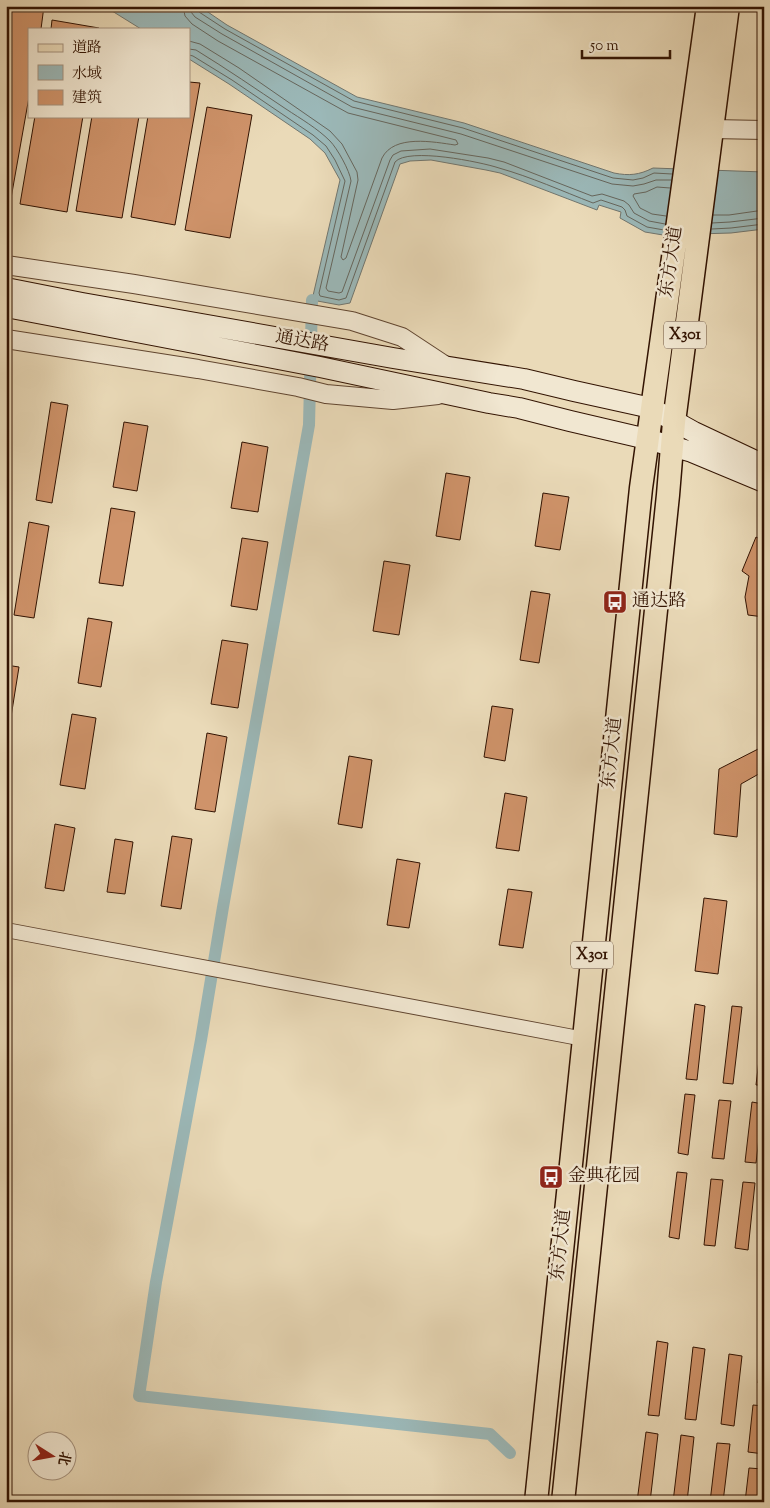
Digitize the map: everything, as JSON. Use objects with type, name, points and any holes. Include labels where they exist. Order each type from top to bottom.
[{"type":"main road","name":"东方大道","points":[[536,1502],[647,439],[708,6]]},
{"type":"main road","name":"东方大道","points":[[563,1502],[660,573],[674,422],[728,6]]},
{"type":"main road","name":"通达路","points":[[6,288],[81,312],[320,367],[519,408],[647,439],[692,452],[764,482]]},
{"type":"main road","name":"通达路","points":[[6,308],[81,312],[364,353],[524,379],[574,392],[651,408],[674,422],[764,465]]},
{"type":"street","points":[[712,128],[764,130]]},
{"type":"street","points":[[6,265],[134,284],[352,321],[402,337],[447,366]]},
{"type":"street","points":[[6,340],[198,369],[298,387],[326,394],[393,400],[446,394]]},
{"type":"street","points":[[6,930],[584,1039]]},
{"type":"water","points":[[104,6],[199,6],[227,25],[357,97],[464,123],[614,173],[634,174],[653,168],[764,172],[764,229],[731,233],[663,235],[645,232],[620,218],[621,212],[599,205],[597,210],[500,173],[431,160],[410,161],[400,164],[350,303],[339,305],[312,300],[340,180],[325,153],[310,139],[190,60],[190,28],[139,28]]},
{"type":"building","points":[[6,6],[44,6],[41,28],[28,28],[28,103],[10,204],[6,203]]},
{"type":"building","points":[[52,20],[99,28],[51,28]]},
{"type":"building","points":[[190,82],[200,83],[175,225],[131,217],[148,118],[190,118]]},
{"type":"building","points":[[207,107],[252,115],[230,238],[185,230]]},
{"type":"building","points":[[35,118],[83,118],[67,212],[20,204]]},
{"type":"building","points":[[92,118],[139,118],[122,218],[76,211]]},
{"type":"building","points":[[51,402],[68,405],[52,503],[36,500]]},
{"type":"building","points":[[124,422],[148,426],[137,491],[113,487]]},
{"type":"building","points":[[242,442],[268,447],[258,512],[231,508]]},
{"type":"building","points":[[446,473],[470,477],[460,540],[436,536]]},
{"type":"building","points":[[543,493],[569,497],[560,550],[535,546]]},
{"type":"building","points":[[111,508],[135,512],[123,586],[99,583]]},
{"type":"building","points":[[29,522],[49,526],[34,618],[14,615]]},
{"type":"building","points":[[756,537],[764,541],[764,617],[748,615],[745,597],[749,576],[742,571]]},
{"type":"building","points":[[242,538],[268,542],[257,610],[231,606]]},
{"type":"building","points":[[384,561],[410,565],[399,635],[373,631]]},
{"type":"building","points":[[531,591],[550,594],[539,663],[520,660]]},
{"type":"building","points":[[88,618],[112,622],[101,687],[78,683]]},
{"type":"building","points":[[222,640],[248,644],[238,708],[211,704]]},
{"type":"building","points":[[6,665],[19,667],[6,748]]},
{"type":"building","points":[[492,706],[513,709],[505,761],[484,757]]},
{"type":"building","points":[[72,714],[96,718],[85,789],[60,785]]},
{"type":"building","points":[[207,733],[227,737],[215,812],[195,809]]},
{"type":"building","points":[[764,746],[764,771],[741,784],[737,837],[714,834],[719,769]]},
{"type":"building","points":[[349,756],[372,760],[362,828],[338,824]]},
{"type":"building","points":[[505,793],[527,797],[519,851],[496,848]]},
{"type":"building","points":[[55,824],[75,828],[64,891],[45,888]]},
{"type":"building","points":[[172,836],[192,839],[181,909],[161,906]]},
{"type":"building","points":[[115,839],[133,842],[125,894],[107,892]]},
{"type":"building","points":[[397,859],[420,863],[409,928],[387,925]]},
{"type":"building","points":[[508,889],[532,892],[523,948],[499,945]]},
{"type":"building","points":[[704,898],[727,901],[718,974],[695,971]]},
{"type":"building","points":[[695,1004],[705,1006],[697,1080],[686,1079]]},
{"type":"building","points":[[732,1006],[742,1007],[733,1084],[723,1083]]},
{"type":"building","points":[[764,1018],[764,1085],[756,1085]]},
{"type":"building","points":[[685,1094],[695,1095],[688,1155],[678,1153]]},
{"type":"building","points":[[719,1100],[731,1101],[724,1159],[712,1158]]},
{"type":"building","points":[[752,1102],[763,1104],[756,1163],[745,1162]]},
{"type":"building","points":[[677,1172],[687,1173],[679,1239],[669,1237]]},
{"type":"building","points":[[711,1179],[723,1180],[715,1246],[704,1245]]},
{"type":"building","points":[[743,1182],[755,1183],[748,1250],[735,1248]]},
{"type":"building","points":[[764,1336],[764,1384],[758,1383]]},
{"type":"building","points":[[657,1341],[668,1343],[659,1416],[648,1415]]},
{"type":"building","points":[[693,1347],[705,1349],[696,1420],[685,1419]]},
{"type":"building","points":[[729,1354],[742,1356],[734,1426],[721,1424]]},
{"type":"building","points":[[753,1405],[764,1406],[764,1454],[748,1452]]},
{"type":"building","points":[[646,1432],[658,1434],[650,1502],[637,1502]]},
{"type":"building","points":[[681,1435],[694,1437],[687,1502],[673,1502]]},
{"type":"building","points":[[717,1443],[730,1444],[723,1502],[710,1502]]},
{"type":"building","points":[[749,1468],[763,1469],[759,1502],[745,1502]]},
{"type":"waterway","points":[[312,300],[309,425],[201,1040],[156,1282],[139,1396],[490,1434],[510,1453]]},
{"type":"place","name":"通达路","points":[[615,602]]},
{"type":"place","name":"金典花园","points":[[551,1177]]}]
